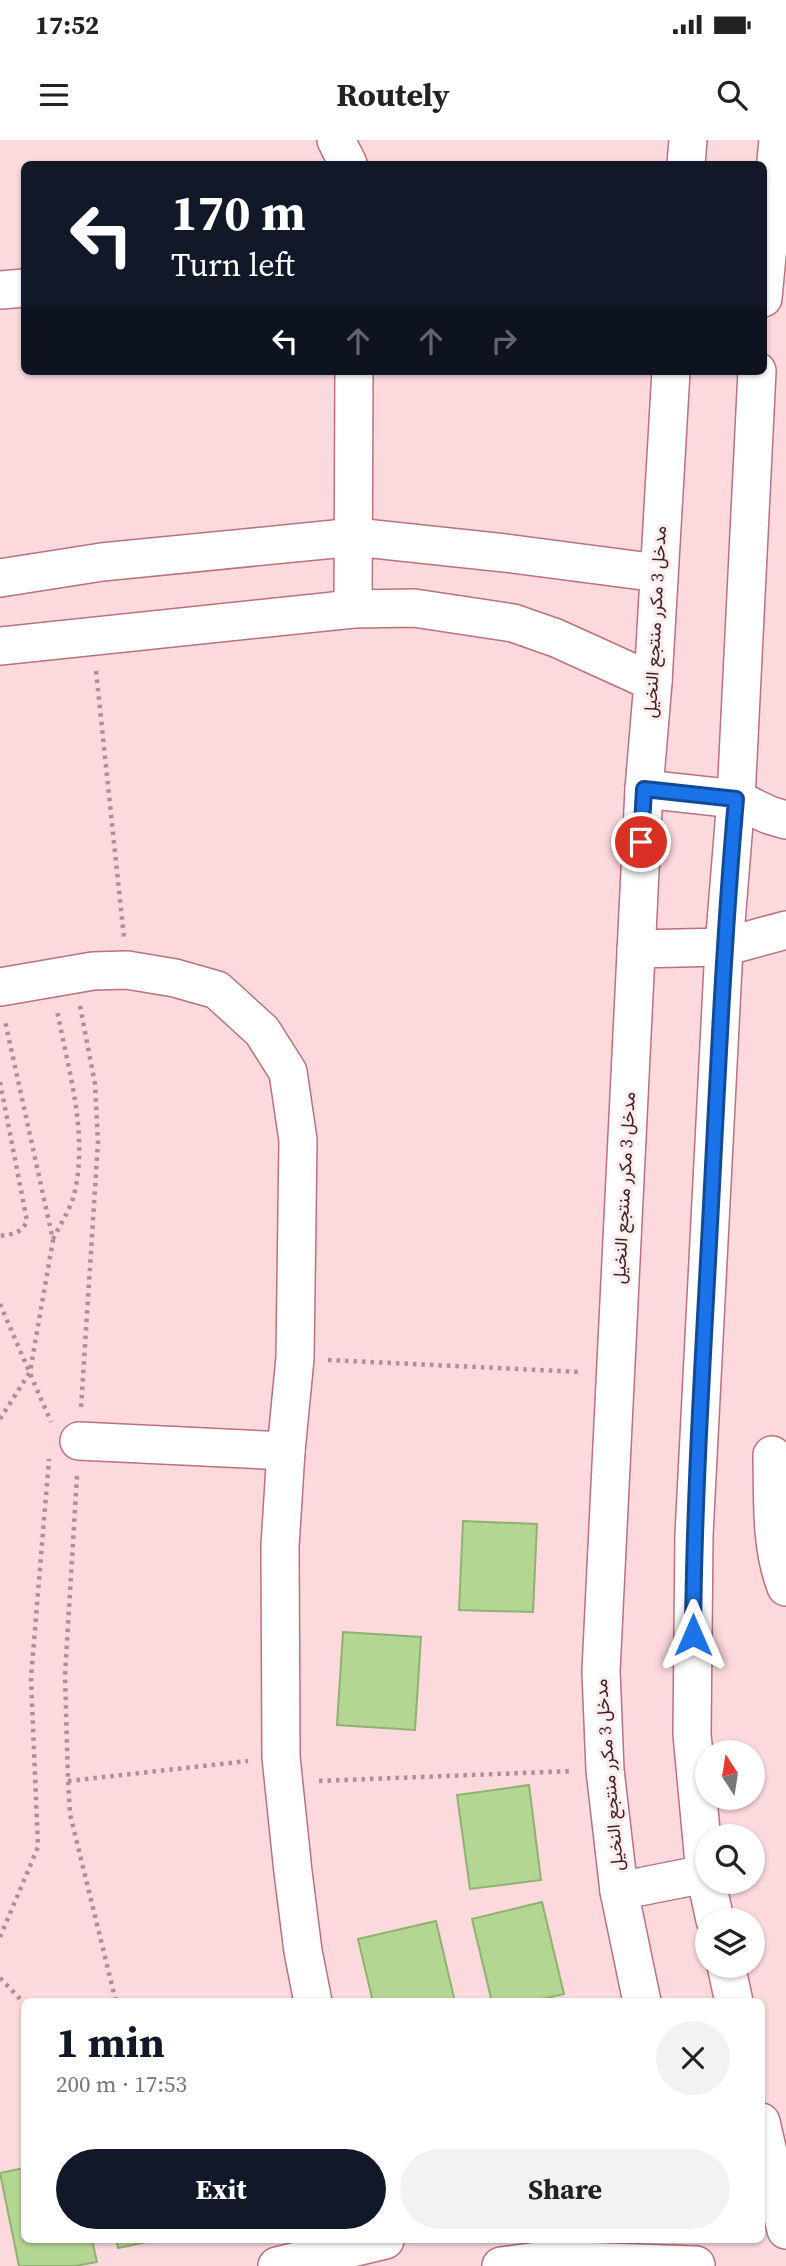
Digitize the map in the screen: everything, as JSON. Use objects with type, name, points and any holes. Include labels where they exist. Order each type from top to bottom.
[{"type":"street","points":[[335,140],[346,161]]},
{"type":"street","points":[[686,161],[688,140]]},
{"type":"street","points":[[767,256],[778,140]]},
{"type":"street","points":[[0,290],[21,288]]},
{"type":"street","points":[[353,609],[354,375]]},
{"type":"street","name":"مدخل 3 مكرر منتجع النخيل","points":[[641,1998],[619,1891],[605,1770],[601,1671],[644,789],[671,375]]},
{"type":"street","points":[[700,1824],[692,1734],[694,1535],[724,947],[736,799],[757,375]]},
{"type":"street","points":[[0,578],[102,562],[355,537],[658,573]]},
{"type":"street","points":[[0,646],[353,609],[414,608],[513,623],[556,638],[653,682]]},
{"type":"street","points":[[644,789],[736,799],[786,820]]},
{"type":"street","points":[[636,948],[724,947],[786,930]]},
{"type":"street","points":[[1,998],[62,976],[127,970],[175,978],[217,990],[262,1031],[288,1072],[298,1140],[295,1358],[280,1546],[282,1769],[303,1951],[312,1998]]},
{"type":"street","points":[[60,1438],[286,1451]]},
{"type":"street","points":[[772,1455],[775,1537],[780,1572],[786,1587]]},
{"type":"street","points":[[619,1891],[695,1876]]},
{"type":"street","points":[[729,1978],[733,1998]]},
{"type":"street","points":[[765,2139],[786,2230]]},
{"type":"street","points":[[277,2266],[366,2243]]},
{"type":"street","points":[[501,2266],[546,2260],[696,2266],[692,2243]]},
{"type":"path","points":[[93,636],[127,970]]},
{"type":"path","points":[[0,1419],[30,1373],[53,1240],[73,1197],[81,1151],[62,976]]},
{"type":"path","points":[[0,1937],[38,1847],[32,1678],[36,1607],[98,1142],[95,1084],[62,976]]},
{"type":"path","points":[[1,998],[53,1240]]},
{"type":"path","points":[[0,1082],[27,1221],[18,1233],[0,1236]]},
{"type":"path","points":[[0,1304],[60,1438],[70,1814],[115,1998]]},
{"type":"path","points":[[295,1358],[614,1374]]},
{"type":"path","points":[[68,1781],[282,1769],[605,1770]]},
{"type":"path","points":[[0,1978],[21,2000]]},
{"type":"building","points":[[463,1521],[537,1524],[533,1612],[459,1610]]},
{"type":"building","points":[[343,1632],[421,1637],[415,1730],[337,1725]]},
{"type":"building","points":[[529,1785],[541,1880],[470,1889],[457,1795]]},
{"type":"building","points":[[542,1902],[564,1994],[546,1998],[491,1998],[472,1919]]},
{"type":"building","points":[[436,1921],[454,1998],[372,1998],[358,1939]]},
{"type":"building","points":[[21,2169],[21,2243],[93,2243],[97,2262],[75,2266],[19,2266],[0,2173]]},
{"type":"building","points":[[117,2243],[142,2243],[118,2248]]},
{"type":"route","points":[[641,842],[644,789],[736,799],[724,947],[694,1535],[693,1635]]}]
